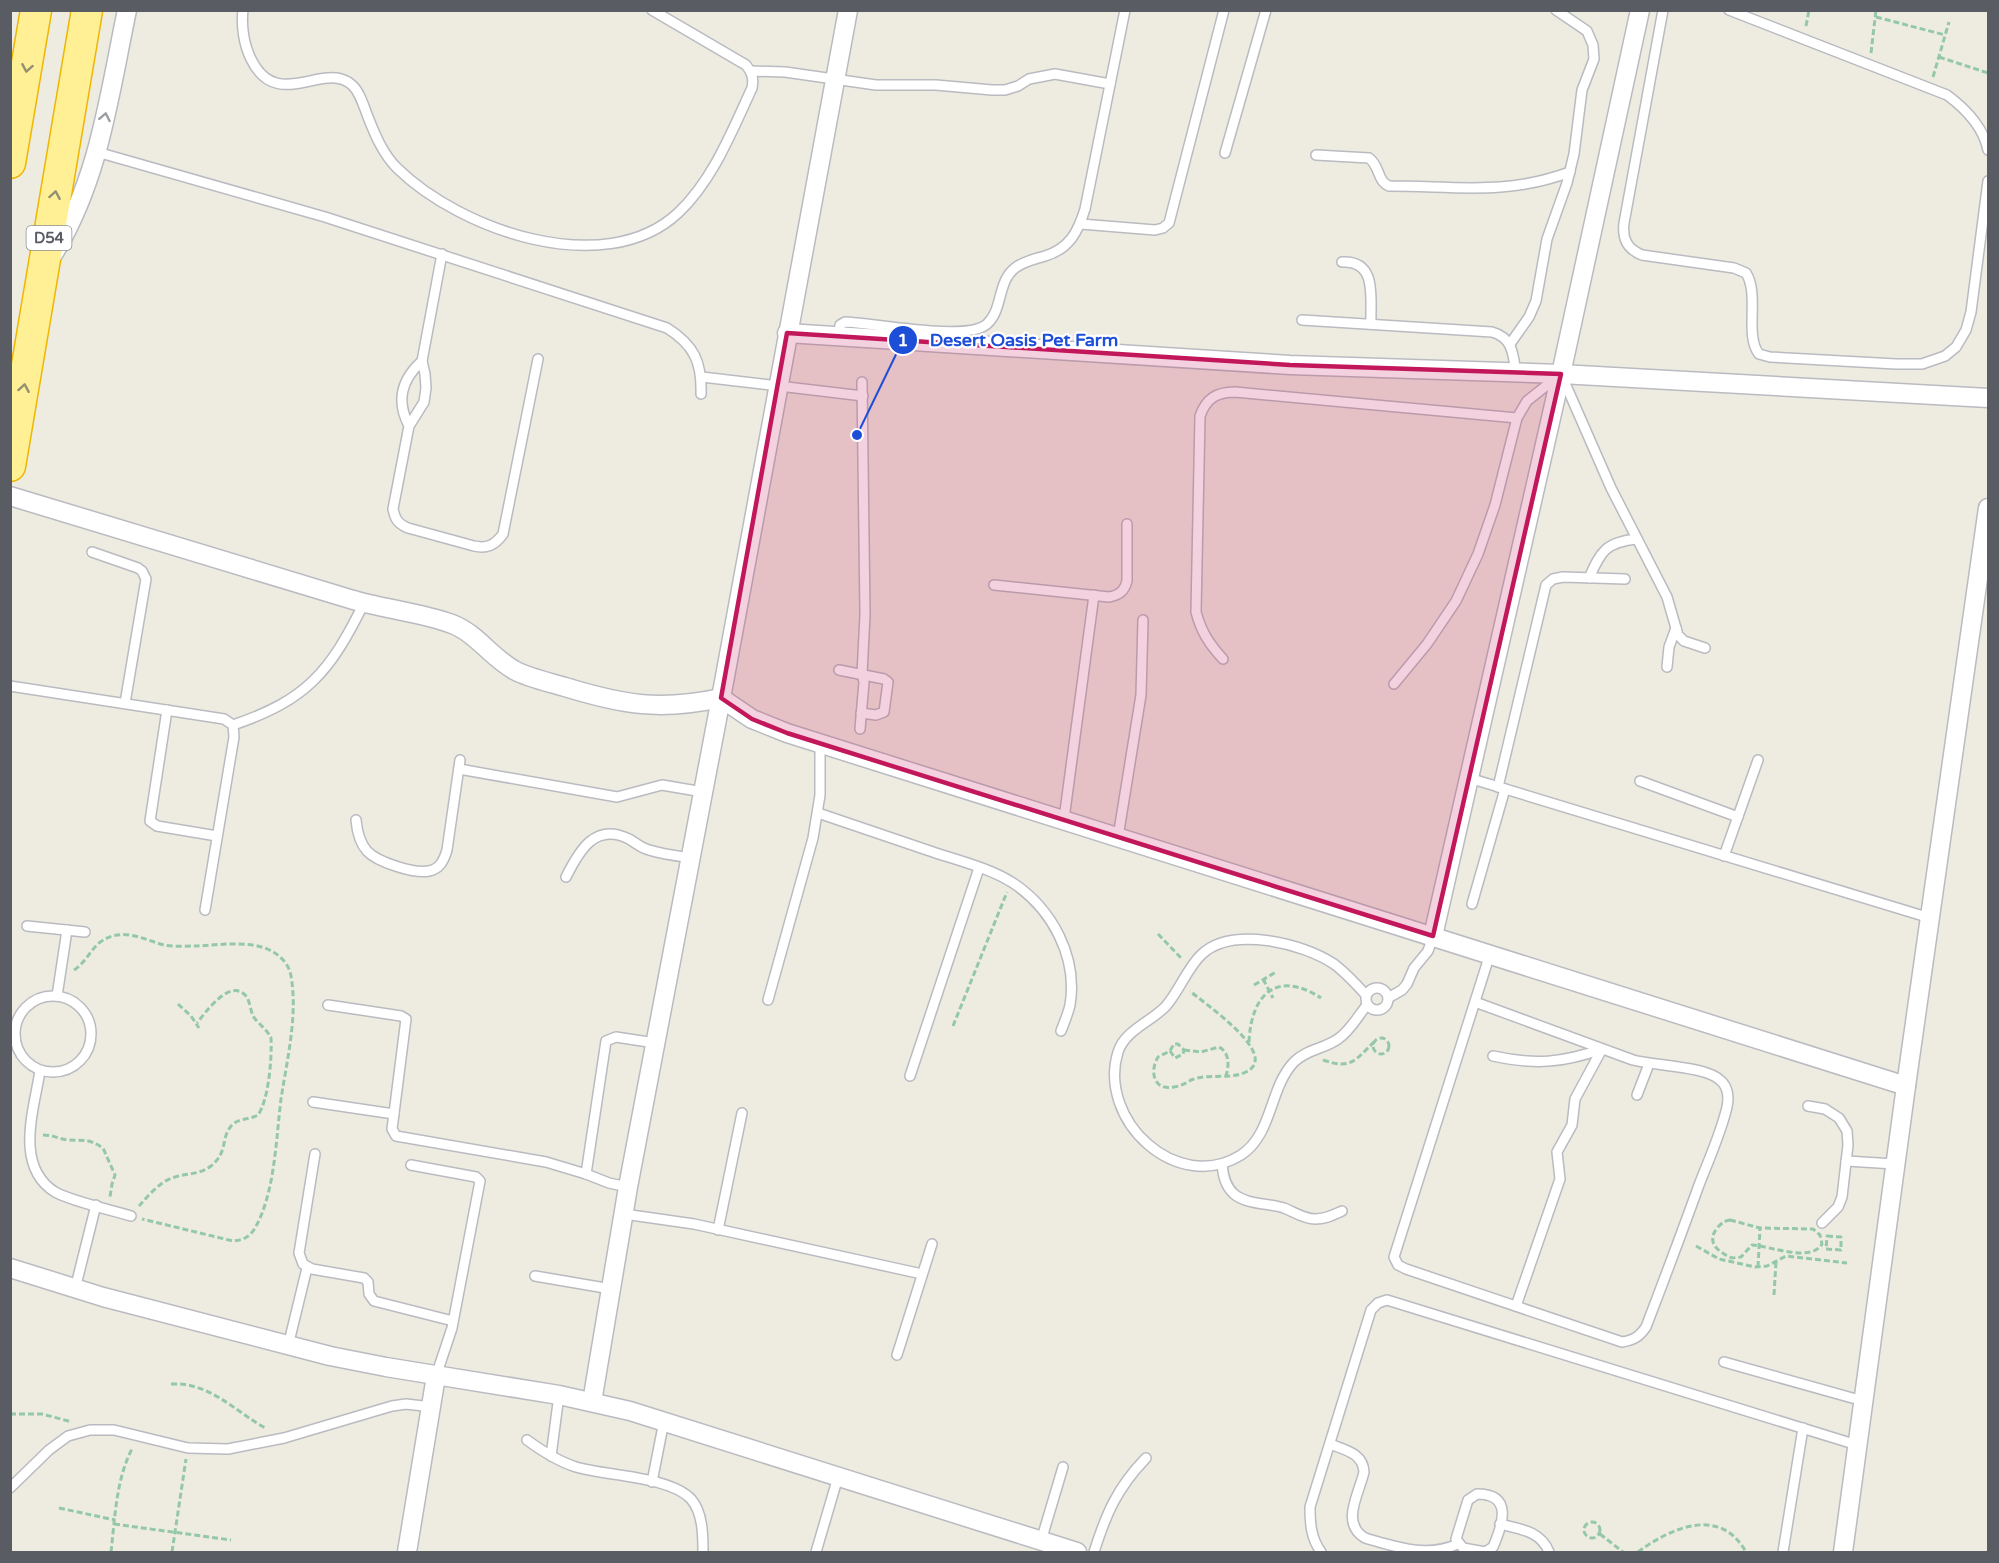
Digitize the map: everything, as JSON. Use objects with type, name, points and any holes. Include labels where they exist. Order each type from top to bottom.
[{"type":"highway","points":[[10,163],[36,10]]},
{"type":"highway","name":"D54","points":[[10,466],[87,10]]},
{"type":"street","points":[[44,268],[76,212],[98,152],[127,10]]},
{"type":"street","points":[[592,1402],[628,1187],[848,10]]},
{"type":"street","points":[[1433,936],[1562,374],[1640,10]]},
{"type":"street","points":[[787,333],[1256,363],[1562,374],[1989,398]]},
{"type":"street","points":[[10,496],[364,603],[454,625],[469,634],[498,660],[515,670],[608,700],[636,705],[665,706],[693,704],[721,698],[752,719],[769,727],[1906,1086]]},
{"type":"street","points":[[1843,1552],[1895,1164],[1989,508]]},
{"type":"street","points":[[10,1268],[75,1289],[330,1356],[436,1376],[559,1395],[664,1421],[1077,1552]]},
{"type":"street","points":[[407,1552],[436,1376]]},
{"type":"lane","points":[[243,10],[244,36],[249,54],[255,67],[264,77],[288,85],[335,77],[353,86],[384,151],[396,167],[423,190],[453,210],[497,229],[520,236],[590,246],[636,238],[658,228],[677,214],[693,197],[728,138],[752,88],[754,79],[751,71],[738,60],[652,10]]},
{"type":"lane","points":[[839,336],[840,325],[845,322],[941,331],[980,329],[994,316],[1001,291],[1010,273],[1027,262],[1058,251],[1075,235],[1081,224],[1089,194],[1125,10]]},
{"type":"lane","points":[[1081,224],[1155,230],[1169,223],[1224,10]]},
{"type":"lane","points":[[1225,153],[1266,10]]},
{"type":"lane","points":[[1510,344],[1529,317],[1536,301],[1547,239],[1570,172],[1582,90],[1594,59],[1593,45],[1587,31],[1556,10]]},
{"type":"lane","points":[[1664,10],[1624,223],[1624,239],[1634,252],[1642,255],[1734,268],[1746,273],[1751,286],[1754,345],[1759,354],[1770,357],[1896,364],[1922,364],[1945,356],[1956,347],[1966,330],[1971,312],[1989,181]]},
{"type":"lane","points":[[1729,10],[1947,95],[1968,112],[1983,134],[1989,150]]},
{"type":"lane","points":[[751,71],[785,72],[876,85],[936,85],[1005,90],[1029,79],[1054,74],[1110,84]]},
{"type":"lane","points":[[98,152],[325,216],[667,328],[681,336],[691,348],[702,377],[702,394]]},
{"type":"lane","points":[[1316,155],[1369,158],[1374,162],[1381,180],[1389,186],[1508,188],[1550,180],[1570,172]]},
{"type":"lane","points":[[442,254],[422,361],[425,374],[425,395],[418,415],[409,426],[393,509],[394,518],[400,525],[483,548],[498,541],[503,534],[538,359]]},
{"type":"lane","points":[[1342,262],[1361,265],[1367,272],[1370,281],[1371,324]]},
{"type":"lane","points":[[1302,320],[1492,332],[1503,335],[1510,344],[1516,373]]},
{"type":"lane","points":[[409,426],[401,403],[402,391],[412,369],[422,361]]},
{"type":"lane","points":[[1394,684],[1427,644],[1456,601],[1478,554],[1495,505],[1517,418],[1527,401],[1562,374],[1606,477],[1667,597],[1678,635],[1684,641],[1705,648]]},
{"type":"lane","points":[[702,377],[863,396]]},
{"type":"lane","points":[[860,729],[865,626],[862,382]]},
{"type":"lane","points":[[1223,659],[1205,638],[1196,612],[1200,416],[1204,405],[1212,397],[1223,392],[1235,392],[1517,418]]},
{"type":"lane","points":[[994,585],[1108,597],[1118,595],[1125,589],[1127,581],[1126,524]]},
{"type":"lane","points":[[1589,578],[1599,555],[1609,545],[1623,540],[1637,539]]},
{"type":"lane","points":[[92,552],[138,568],[145,574],[125,703]]},
{"type":"lane","points":[[1472,904],[1502,788],[1546,585],[1553,579],[1563,577],[1625,579]]},
{"type":"lane","points":[[1064,819],[1094,595]]},
{"type":"lane","points":[[233,725],[277,708],[308,688],[333,661],[364,603]]},
{"type":"lane","points":[[1118,837],[1141,695],[1143,620]]},
{"type":"lane","points":[[1667,667],[1669,647],[1676,628]]},
{"type":"lane","points":[[839,670],[884,679],[889,685],[884,712],[876,715],[861,713]]},
{"type":"lane","points":[[10,686],[224,719],[233,725]]},
{"type":"lane","points":[[167,710],[150,821],[158,826],[218,836]]},
{"type":"lane","points":[[205,910],[234,737],[233,725]]},
{"type":"lane","points":[[768,1000],[813,838],[821,778],[820,743]]},
{"type":"lane","points":[[1724,856],[1758,760]]},
{"type":"lane","points":[[356,820],[360,841],[375,857],[384,862],[411,869],[429,871],[438,867],[444,860],[447,850],[460,764],[617,797],[662,785],[703,792]]},
{"type":"lane","points":[[1469,778],[1930,918]]},
{"type":"lane","points":[[1640,781],[1738,817]]},
{"type":"lane","points":[[818,813],[979,868],[1011,882],[1034,900],[1052,922],[1065,948],[1071,977],[1070,1005],[1061,1031]]},
{"type":"lane","points":[[566,876],[582,847],[592,839],[604,835],[617,835],[650,850],[691,858]]},
{"type":"lane","points":[[910,1076],[979,868]]},
{"type":"lane","points":[[27,926],[86,932]]},
{"type":"lane","points":[[57,996],[67,930]]},
{"type":"lane","points":[[1388,998],[1407,984],[1414,968],[1428,951],[1433,936]]},
{"type":"lane","points":[[1190,968],[1183,984],[1160,1011],[1124,1041],[1118,1052],[1114,1076],[1116,1094],[1122,1110],[1132,1127],[1148,1145],[1165,1157],[1184,1165],[1204,1168],[1222,1164],[1243,1154],[1264,1126],[1286,1072],[1304,1053],[1339,1039],[1367,1000],[1369,991],[1378,988],[1386,993],[1388,998],[1385,1007],[1380,1010],[1371,1008],[1367,1000],[1351,977],[1332,963],[1312,952],[1256,939],[1237,938],[1218,943],[1202,953],[1190,968]]},
{"type":"lane","points":[[1475,1002],[1649,1064],[1711,1074],[1726,1086],[1727,1106],[1709,1158],[1646,1327],[1640,1336],[1632,1341],[1622,1342],[1406,1269],[1398,1265],[1394,1257],[1490,954]]},
{"type":"lane","points":[[57,996],[76,1003],[83,1010],[88,1019],[92,1038],[84,1057],[69,1069],[60,1072],[40,1071],[25,1062],[20,1055],[12,1029],[22,1011],[29,1004],[38,999],[57,996]]},
{"type":"lane","points":[[328,1005],[401,1016],[406,1019],[393,1133],[400,1137],[546,1162],[628,1187]]},
{"type":"lane","points":[[586,1174],[606,1041],[616,1036],[655,1043]]},
{"type":"lane","points":[[1493,1056],[1520,1062],[1548,1063],[1576,1058],[1602,1049]]},
{"type":"lane","points":[[1516,1306],[1560,1179],[1557,1152],[1572,1125],[1575,1099],[1602,1049]]},
{"type":"lane","points":[[1637,1095],[1649,1064]]},
{"type":"lane","points":[[40,1071],[30,1133],[29,1151],[33,1167],[43,1182],[57,1193],[131,1216]]},
{"type":"lane","points":[[313,1102],[394,1114]]},
{"type":"lane","points":[[1808,1106],[1825,1109],[1839,1118],[1847,1131],[1842,1197],[1838,1207],[1822,1223]]},
{"type":"lane","points":[[718,1230],[742,1113]]},
{"type":"lane","points":[[315,1154],[299,1253],[300,1259],[307,1268],[364,1278],[368,1282],[369,1294],[374,1301],[453,1321]]},
{"type":"lane","points":[[1846,1161],[1895,1164]]},
{"type":"lane","points":[[1222,1164],[1222,1175],[1227,1186],[1244,1200],[1270,1204],[1313,1219],[1329,1218],[1342,1211]]},
{"type":"lane","points":[[411,1165],[476,1177],[480,1181],[453,1321],[436,1376]]},
{"type":"lane","points":[[75,1289],[96,1205]]},
{"type":"lane","points":[[624,1214],[671,1220],[922,1274]]},
{"type":"lane","points":[[897,1355],[932,1244]]},
{"type":"lane","points":[[288,1346],[307,1268]]},
{"type":"lane","points":[[535,1276],[611,1289]]},
{"type":"lane","points":[[1321,1552],[1315,1544],[1310,1526],[1310,1507],[1371,1310],[1378,1303],[1387,1300],[1857,1445]]},
{"type":"lane","points":[[1724,1362],[1863,1401]]},
{"type":"lane","points":[[551,1456],[559,1395]]},
{"type":"lane","points":[[10,1488],[68,1436],[90,1430],[114,1430],[188,1448],[228,1449],[284,1438],[392,1406],[406,1404],[432,1407]]},
{"type":"lane","points":[[652,1482],[664,1421]]},
{"type":"lane","points":[[1783,1552],[1803,1428]]},
{"type":"lane","points":[[527,1440],[551,1456],[578,1468],[652,1482],[675,1489],[691,1499],[700,1516],[703,1552]]},
{"type":"lane","points":[[1329,1444],[1357,1455],[1364,1465],[1352,1518],[1353,1528],[1358,1534],[1397,1550],[1445,1550],[1458,1544]]},
{"type":"lane","points":[[1094,1552],[1109,1507],[1131,1473],[1146,1458]]},
{"type":"lane","points":[[1041,1541],[1063,1467]]},
{"type":"lane","points":[[816,1552],[838,1477]]},
{"type":"lane","points":[[1482,1494],[1500,1502],[1503,1510],[1496,1542],[1490,1550],[1480,1552],[1463,1548],[1458,1544],[1457,1534],[1466,1505],[1472,1496],[1482,1494]]},
{"type":"lane","points":[[1500,1524],[1539,1537],[1549,1552]]},
{"type":"path","points":[[1870,64],[1876,10]]},
{"type":"path","points":[[1876,17],[1945,35]]},
{"type":"path","points":[[1930,87],[1949,22]]},
{"type":"path","points":[[1939,57],[1989,73]]},
{"type":"path","points":[[953,1026],[1011,882]]},
{"type":"path","points":[[61,972],[76,969],[99,943],[108,938],[119,934],[133,934],[174,946],[251,945],[266,948],[279,955],[287,964],[291,974],[292,1020],[269,1185],[261,1215],[254,1229],[249,1236],[233,1241],[131,1216]]},
{"type":"path","points":[[1158,934],[1190,968]]},
{"type":"path","points":[[1254,985],[1276,972]]},
{"type":"path","points":[[1263,979],[1273,998]]},
{"type":"path","points":[[1183,984],[1231,1024],[1249,1044],[1255,1062],[1251,1069],[1244,1073],[1226,1076],[1204,1076],[1176,1087],[1162,1086],[1153,1077],[1152,1070],[1158,1057],[1170,1051],[1174,1044],[1178,1044],[1184,1050],[1195,1052],[1222,1048],[1228,1063],[1226,1076]]},
{"type":"path","points":[[1249,1044],[1254,1010],[1268,990],[1280,986],[1303,988],[1321,998]]},
{"type":"path","points":[[131,1216],[164,1182],[173,1177],[200,1173],[212,1165],[223,1151],[227,1133],[233,1125],[254,1117],[260,1112],[263,1104],[271,1038],[255,1018],[244,993],[238,990],[222,995],[197,1023]]},
{"type":"path","points":[[178,1004],[191,1016],[199,1028]]},
{"type":"path","points":[[1304,1053],[1342,1065],[1359,1058],[1375,1041],[1379,1039],[1389,1044],[1387,1052],[1383,1054],[1376,1052],[1373,1049],[1375,1041]]},
{"type":"path","points":[[1170,1051],[1175,1058],[1183,1054],[1184,1050]]},
{"type":"path","points":[[30,1133],[57,1136],[69,1140],[82,1138],[103,1148],[116,1174],[112,1184],[110,1209]]},
{"type":"path","points":[[1824,1244],[1820,1235],[1813,1229],[1760,1228],[1730,1220],[1723,1222],[1713,1232],[1711,1240],[1715,1247],[1732,1258],[1741,1257],[1752,1245],[1812,1252],[1824,1244],[1827,1236],[1841,1237],[1841,1250],[1826,1249],[1824,1244]]},
{"type":"path","points":[[1758,1267],[1760,1228]]},
{"type":"path","points":[[1696,1246],[1725,1261],[1758,1267],[1767,1266],[1776,1259],[1786,1256],[1847,1263]]},
{"type":"path","points":[[1774,1295],[1776,1259]]},
{"type":"path","points":[[171,1384],[183,1384],[207,1390],[244,1416],[284,1438]]},
{"type":"path","points":[[10,1414],[50,1415],[90,1430]]},
{"type":"path","points":[[111,1552],[123,1468],[139,1435]]},
{"type":"path","points":[[172,1552],[188,1448]]},
{"type":"path","points":[[59,1508],[114,1522],[231,1540]]},
{"type":"path","points":[[1596,1523],[1601,1529],[1600,1534],[1594,1539],[1590,1538],[1584,1533],[1585,1525],[1596,1523]]},
{"type":"path","points":[[1638,1552],[1680,1529],[1696,1524],[1712,1525],[1727,1531],[1740,1542],[1746,1552]]},
{"type":"path","points":[[1600,1534],[1623,1552]]},
{"type":"highlighted area","points":[[787,333],[1290,365],[1561,374],[1433,936],[787,733],[752,719],[721,698]]},
{"type":"place","name":"Desert Oasis Pet Farm","points":[[857,435]]}]
